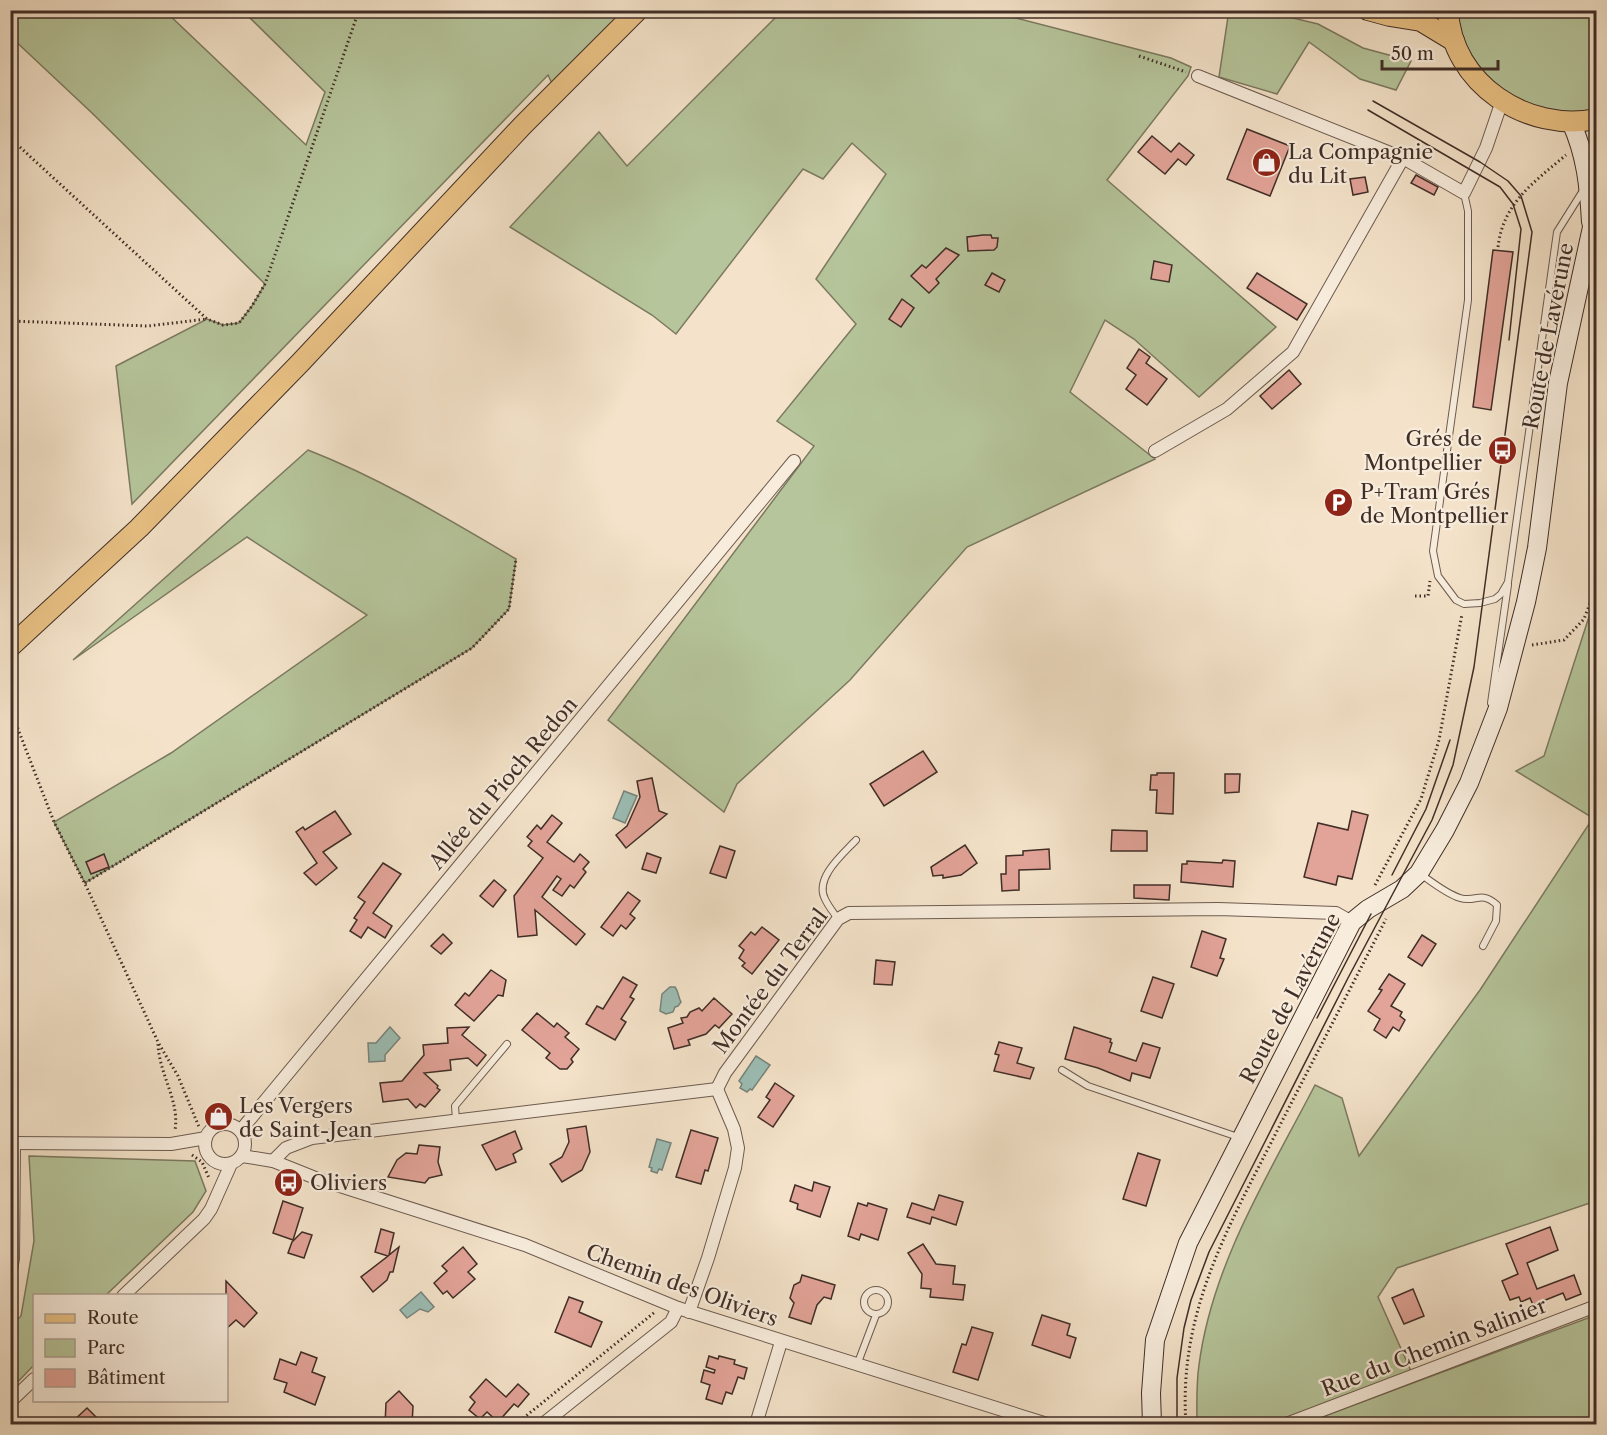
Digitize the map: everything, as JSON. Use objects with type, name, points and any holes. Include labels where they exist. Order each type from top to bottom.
[{"type":"main road","points":[[10,647],[139,528],[300,363],[523,125],[638,10]]},
{"type":"main road","points":[[1368,10],[1421,21],[1454,41]]},
{"type":"main road","points":[[1448,10],[1454,41],[1464,61],[1477,79],[1502,101],[1525,114],[1551,121],[1570,122],[1596,119]]},
{"type":"main road","name":"Route de Lavérune","points":[[1570,122],[1580,144],[1589,181],[1591,231]]},
{"type":"main road","name":"Route de Lavérune","points":[[1152,1425],[1153,1356],[1160,1321],[1188,1243],[1352,922],[1368,909],[1402,889],[1419,873],[1445,830],[1464,792],[1498,708],[1526,602],[1537,548],[1558,383],[1596,209]]},
{"type":"street","points":[[1198,76],[1403,158],[1464,192],[1486,148],[1502,101]]},
{"type":"street","points":[[1155,451],[1227,409],[1293,352],[1403,158]]},
{"type":"street","name":"Allée du Pioch Redon","points":[[243,1136],[794,460]]},
{"type":"street","name":"Montée du Terral","points":[[717,1089],[724,1073],[838,919],[849,913],[1218,909],[1336,913],[1352,922]]},
{"type":"street","points":[[273,1161],[286,1148],[312,1138],[717,1089],[734,1129],[738,1148],[735,1168],[712,1247],[683,1310],[672,1322],[543,1425]]},
{"type":"street","points":[[14,1143],[171,1144],[207,1136],[217,1125],[236,1126],[243,1136],[242,1156],[231,1164],[211,1209],[204,1219],[125,1294]]},
{"type":"street","points":[[207,1136],[217,1195]]},
{"type":"street","name":"Chemin des Oliviers","points":[[243,1136],[273,1161]]},
{"type":"street","points":[[171,1144],[210,1157],[218,1164],[231,1164]]},
{"type":"street","name":"Chemin des Oliviers","points":[[242,1156],[273,1161],[329,1182],[525,1245],[683,1310],[1047,1425]]},
{"type":"street","name":"Rue du Chemin Salinier","points":[[1286,1425],[1596,1306]]},
{"type":"street","points":[[756,1425],[781,1342]]},
{"type":"street","points":[[10,1402],[33,1380]]},
{"type":"street","points":[[1003,1411],[1005,1425]]},
{"type":"lane","points":[[1485,742],[1557,232],[1589,181]]},
{"type":"lane","points":[[1464,192],[1468,211],[1468,300],[1434,551],[1438,576],[1456,600],[1464,604],[1494,599],[1501,594],[1508,582]]},
{"type":"lane","points":[[838,919],[824,897],[823,882],[833,865],[856,840]]},
{"type":"lane","points":[[1419,873],[1458,898],[1467,900],[1479,897],[1490,898],[1497,905],[1496,921],[1483,946]]},
{"type":"lane","points":[[456,1121],[455,1106],[507,1044]]},
{"type":"lane","points":[[1062,1070],[1088,1086],[1241,1138]]},
{"type":"lane","points":[[10,1289],[16,1259],[14,1143]]},
{"type":"lane","points":[[857,1366],[876,1314]]},
{"type":"path","points":[[10,138],[207,319],[223,325],[239,323],[265,284],[358,10]]},
{"type":"path","points":[[1139,56],[1198,76]]},
{"type":"path","points":[[1498,247],[1499,232],[1513,204],[1532,183],[1580,144]]},
{"type":"path","points":[[10,321],[148,326],[207,319]]},
{"type":"path","points":[[85,883],[472,648],[509,609],[516,559]]},
{"type":"path","points":[[1530,645],[1564,640],[1584,619],[1594,593]]},
{"type":"path","points":[[10,711],[54,822],[85,883],[158,1042],[178,1076],[198,1126],[207,1136]]},
{"type":"path","points":[[158,1042],[158,1055],[176,1111],[176,1128],[171,1144]]},
{"type":"path","points":[[516,1425],[654,1315],[656,1310]]},
{"type":"green space","points":[[977,10],[997,13],[1171,58],[1191,67],[1188,76],[1107,180],[1276,327],[1199,397],[1134,339],[1105,320],[1070,392],[1155,459],[967,547],[850,680],[737,784],[724,812],[608,720],[814,446],[777,421],[856,324],[816,279],[886,174],[852,143],[823,179],[803,169],[676,334],[652,315],[510,227],[599,132],[627,166],[782,11]]},
{"type":"green space","points":[[1229,10],[1264,11],[1318,24],[1363,48],[1411,61],[1396,90],[1360,79],[1309,42],[1277,94],[1219,77]]},
{"type":"green space","points":[[10,11],[165,11],[306,145],[325,92],[243,11],[642,11],[556,92],[548,75],[132,504],[116,366],[207,319],[223,325],[239,323],[265,284],[92,113],[11,37]]},
{"type":"green space","points":[[1458,11],[1596,11],[1596,109],[1572,113],[1549,110],[1526,103],[1505,91],[1487,75],[1472,56],[1462,34]]},
{"type":"green space","points":[[308,450],[388,487],[516,559],[509,609],[472,648],[85,883],[54,822],[171,753],[367,615],[247,537],[73,660]]},
{"type":"green space","points":[[1596,595],[1596,1201],[1397,1268],[1378,1297],[1411,1371],[1270,1424],[1197,1424],[1199,1365],[1216,1291],[1245,1220],[1315,1085],[1342,1098],[1359,1156],[1480,990],[1593,818],[1516,771],[1544,756]]},
{"type":"green space","points":[[29,1156],[195,1161],[206,1191],[193,1212],[107,1294],[33,1294],[33,1366],[11,1389],[11,1326],[21,1316],[34,1241]]},
{"type":"green space","points":[[1596,1315],[1596,1424],[1311,1424],[1308,1422]]},
{"type":"water","points":[[624,791],[637,796],[625,823],[613,818]]},
{"type":"water","points":[[670,987],[675,987],[681,1002],[673,1012],[666,1014],[660,1011],[662,994]]},
{"type":"water","points":[[390,1027],[400,1038],[385,1055],[385,1061],[369,1062],[368,1043],[376,1043]]},
{"type":"water","points":[[756,1056],[770,1065],[752,1090],[747,1092],[740,1088],[742,1084],[739,1081]]},
{"type":"water","points":[[657,1139],[671,1143],[662,1170],[659,1169],[657,1173],[651,1171],[652,1168],[649,1167]]},
{"type":"water","points":[[421,1292],[434,1307],[428,1312],[420,1309],[407,1318],[400,1310]]},
{"type":"building","points":[[1247,129],[1290,146],[1270,196],[1227,179]]},
{"type":"building","points":[[1152,136],[1171,152],[1179,143],[1194,155],[1186,165],[1178,159],[1165,174],[1138,152]]},
{"type":"building","points":[[1416,175],[1438,187],[1434,195],[1411,183]]},
{"type":"building","points":[[1365,177],[1368,192],[1353,195],[1350,179]]},
{"type":"building","points":[[983,235],[998,238],[997,247],[994,250],[968,251],[967,237]]},
{"type":"building","points":[[946,248],[959,255],[936,279],[939,283],[929,293],[911,276],[922,265],[926,268]]},
{"type":"building","points":[[1493,250],[1513,252],[1491,410],[1473,407]]},
{"type":"building","points":[[1154,261],[1172,265],[1169,282],[1151,279]]},
{"type":"building","points":[[992,273],[1005,280],[999,292],[985,285]]},
{"type":"building","points":[[1257,273],[1307,304],[1297,320],[1247,288]]},
{"type":"building","points":[[902,299],[914,308],[901,327],[889,319]]},
{"type":"building","points":[[1139,349],[1150,357],[1146,363],[1167,379],[1147,405],[1126,389],[1136,375],[1127,368]]},
{"type":"building","points":[[1289,370],[1301,384],[1272,409],[1260,396]]},
{"type":"building","points":[[923,751],[937,772],[884,806],[870,784]]},
{"type":"building","points":[[1157,773],[1174,773],[1173,814],[1156,813],[1157,790],[1150,790],[1151,775],[1157,775]]},
{"type":"building","points":[[1225,774],[1240,774],[1239,792],[1225,793]]},
{"type":"building","points":[[652,778],[659,811],[667,814],[626,848],[616,835],[627,826],[640,797],[637,781]]},
{"type":"building","points":[[335,811],[351,834],[323,852],[337,868],[316,885],[304,873],[317,863],[296,832],[303,827],[305,830]]},
{"type":"building","points":[[1352,811],[1368,815],[1352,879],[1338,876],[1336,885],[1304,877],[1318,823],[1348,830]]},
{"type":"building","points":[[552,815],[562,823],[547,842],[574,862],[580,854],[589,862],[583,869],[586,872],[574,888],[570,885],[562,896],[553,890],[561,879],[557,876],[542,897],[585,934],[576,945],[535,910],[537,935],[518,937],[514,896],[543,858],[528,846],[532,841],[527,837],[537,825],[541,829]]},
{"type":"building","points":[[1112,830],[1147,831],[1147,851],[1111,851]]},
{"type":"building","points":[[965,845],[977,863],[961,875],[943,878],[943,875],[933,876],[931,867]]},
{"type":"building","points":[[720,846],[735,851],[726,878],[710,873]]},
{"type":"building","points":[[1049,849],[1050,869],[1019,870],[1019,890],[1002,891],[1001,874],[1006,874],[1006,856],[1023,855],[1023,851]]},
{"type":"building","points":[[647,853],[661,858],[656,873],[642,869]]},
{"type":"building","points":[[104,854],[109,867],[91,874],[86,862]]},
{"type":"building","points":[[1223,860],[1235,861],[1233,887],[1181,882],[1182,864],[1187,864],[1187,861],[1222,863]]},
{"type":"building","points":[[383,863],[401,874],[373,913],[392,926],[385,938],[368,927],[361,938],[350,931],[357,920],[354,918],[365,902],[358,897]]},
{"type":"building","points":[[494,880],[506,890],[493,907],[480,896]]},
{"type":"building","points":[[1134,885],[1170,885],[1169,900],[1134,898]]},
{"type":"building","points":[[628,892],[640,901],[630,914],[635,918],[626,929],[621,925],[613,936],[601,927]]},
{"type":"building","points":[[762,927],[779,940],[752,974],[742,966],[745,963],[739,958],[744,950],[739,946],[751,932],[755,935]]},
{"type":"building","points":[[1202,931],[1226,939],[1220,958],[1224,959],[1217,976],[1191,967]]},
{"type":"building","points":[[443,934],[452,943],[441,954],[431,946]]},
{"type":"building","points":[[1422,935],[1436,944],[1422,966],[1408,957]]},
{"type":"building","points":[[876,960],[895,962],[892,985],[874,984]]},
{"type":"building","points":[[491,970],[506,980],[503,996],[498,995],[474,1021],[455,1005],[465,993],[469,996]]},
{"type":"building","points":[[1389,974],[1405,984],[1391,1006],[1402,1012],[1400,1016],[1405,1020],[1399,1031],[1393,1027],[1386,1038],[1374,1030],[1380,1019],[1368,1011],[1382,990],[1379,989]]},
{"type":"building","points":[[623,977],[637,985],[630,997],[634,999],[621,1019],[626,1022],[615,1040],[586,1024],[597,1006],[603,1009]]},
{"type":"building","points":[[1153,977],[1174,984],[1162,1018],[1141,1011]]},
{"type":"building","points":[[714,998],[732,1014],[719,1028],[715,1025],[706,1034],[688,1040],[690,1045],[674,1049],[668,1028],[683,1023],[681,1018],[687,1017],[690,1012],[699,1008],[702,1011]]},
{"type":"building","points":[[537,1013],[554,1027],[557,1023],[569,1033],[565,1037],[579,1049],[567,1069],[560,1069],[546,1058],[550,1053],[522,1030]]},
{"type":"building","points":[[469,1027],[462,1035],[486,1055],[477,1066],[468,1058],[450,1060],[451,1070],[424,1073],[440,1090],[425,1107],[420,1104],[416,1108],[408,1099],[383,1102],[380,1083],[402,1081],[424,1055],[423,1045],[448,1043],[447,1028]]},
{"type":"building","points":[[1074,1027],[1111,1039],[1109,1052],[1136,1061],[1143,1043],[1160,1048],[1150,1078],[1132,1073],[1130,1081],[1098,1068],[1065,1059]]},
{"type":"building","points":[[999,1042],[1022,1048],[1017,1063],[1034,1068],[1030,1079],[994,1071],[999,1055],[995,1054]]},
{"type":"building","points":[[775,1083],[794,1096],[773,1127],[758,1117],[770,1100],[766,1097]]},
{"type":"building","points":[[586,1126],[590,1152],[582,1170],[562,1182],[550,1164],[562,1157],[569,1142],[567,1129]]},
{"type":"building","points":[[691,1130],[718,1138],[708,1171],[705,1170],[701,1184],[676,1177]]},
{"type":"building","points":[[515,1131],[522,1149],[513,1154],[516,1162],[496,1170],[482,1145]]},
{"type":"building","points":[[419,1145],[440,1147],[438,1162],[442,1175],[429,1178],[425,1183],[388,1177],[397,1160],[406,1153],[417,1154]]},
{"type":"building","points":[[1138,1153],[1160,1160],[1146,1206],[1123,1199]]},
{"type":"building","points":[[814,1182],[830,1187],[820,1217],[797,1209],[798,1204],[790,1201],[795,1185],[812,1191]]},
{"type":"building","points":[[939,1195],[963,1202],[956,1225],[932,1217],[930,1224],[907,1217],[912,1203],[934,1210]]},
{"type":"building","points":[[283,1201],[303,1208],[293,1240],[273,1233]]},
{"type":"building","points":[[858,1203],[867,1206],[868,1203],[887,1209],[878,1240],[861,1234],[859,1240],[848,1236]]},
{"type":"building","points":[[1550,1227],[1558,1250],[1527,1263],[1537,1289],[1574,1275],[1581,1294],[1566,1300],[1563,1293],[1533,1305],[1530,1298],[1521,1302],[1519,1297],[1510,1300],[1502,1281],[1518,1274],[1506,1244]]},
{"type":"building","points":[[381,1229],[394,1233],[389,1255],[399,1247],[393,1272],[390,1272],[387,1280],[373,1292],[361,1277],[388,1256],[375,1252]]},
{"type":"building","points":[[302,1232],[312,1235],[304,1258],[288,1253],[292,1242]]},
{"type":"building","points":[[923,1244],[936,1264],[955,1266],[953,1284],[965,1285],[963,1300],[930,1297],[931,1289],[921,1288],[922,1274],[908,1253]]},
{"type":"building","points":[[463,1247],[477,1264],[468,1272],[475,1279],[453,1298],[447,1291],[443,1294],[434,1283],[447,1271],[442,1266]]},
{"type":"building","points":[[802,1275],[835,1285],[831,1299],[824,1297],[817,1305],[811,1324],[789,1317],[794,1303],[790,1298],[794,1285],[800,1282]]},
{"type":"building","points":[[226,1281],[257,1313],[244,1327],[236,1320],[228,1327],[228,1294],[226,1294]]},
{"type":"building","points":[[1413,1289],[1424,1316],[1404,1324],[1392,1298]]},
{"type":"building","points":[[569,1297],[583,1302],[579,1312],[602,1322],[591,1347],[555,1332]]},
{"type":"building","points":[[1042,1315],[1070,1324],[1067,1335],[1076,1338],[1070,1358],[1032,1345]]},
{"type":"building","points":[[972,1327],[993,1333],[978,1380],[953,1372],[962,1344],[966,1345]]},
{"type":"building","points":[[301,1352],[317,1358],[312,1372],[325,1377],[315,1405],[284,1392],[287,1383],[274,1379],[280,1359],[296,1365]]},
{"type":"building","points":[[709,1356],[735,1360],[734,1364],[747,1368],[744,1379],[738,1377],[732,1394],[726,1392],[722,1404],[706,1399],[710,1385],[701,1382],[704,1370],[714,1373],[715,1370],[706,1367]]},
{"type":"building","points":[[486,1379],[506,1397],[518,1384],[529,1394],[518,1407],[514,1404],[498,1422],[487,1412],[480,1419],[469,1410],[475,1402],[470,1397]]},
{"type":"building","points":[[399,1391],[413,1406],[412,1425],[385,1425],[386,1403]]},
{"type":"building","points":[[87,1408],[104,1425],[69,1425]]},
{"type":"tram line","points":[[1177,1424],[1177,1378],[1184,1328],[1191,1300],[1209,1252],[1348,978],[1432,820],[1453,765],[1474,667],[1532,232],[1521,196],[1508,181],[1480,162],[1373,101]]},
{"type":"tram line","points":[[1368,110],[1500,187],[1513,204],[1521,229],[1509,340]]},
{"type":"tram line","points":[[1392,875],[1426,809],[1450,740]]},
{"type":"tram line","points":[[1317,1018],[1371,914]]},
{"type":"place","name":"La Compagnie du Lit","points":[[1267,163]]},
{"type":"place","name":"Grés de Montpellier","points":[[1503,450]]},
{"type":"place","name":"P+Tram Grés de Montpellier","points":[[1339,503]]},
{"type":"place","name":"Les Vergers de Saint-Jean","points":[[218,1117]]},
{"type":"place","name":"Oliviers","points":[[289,1182]]}]
